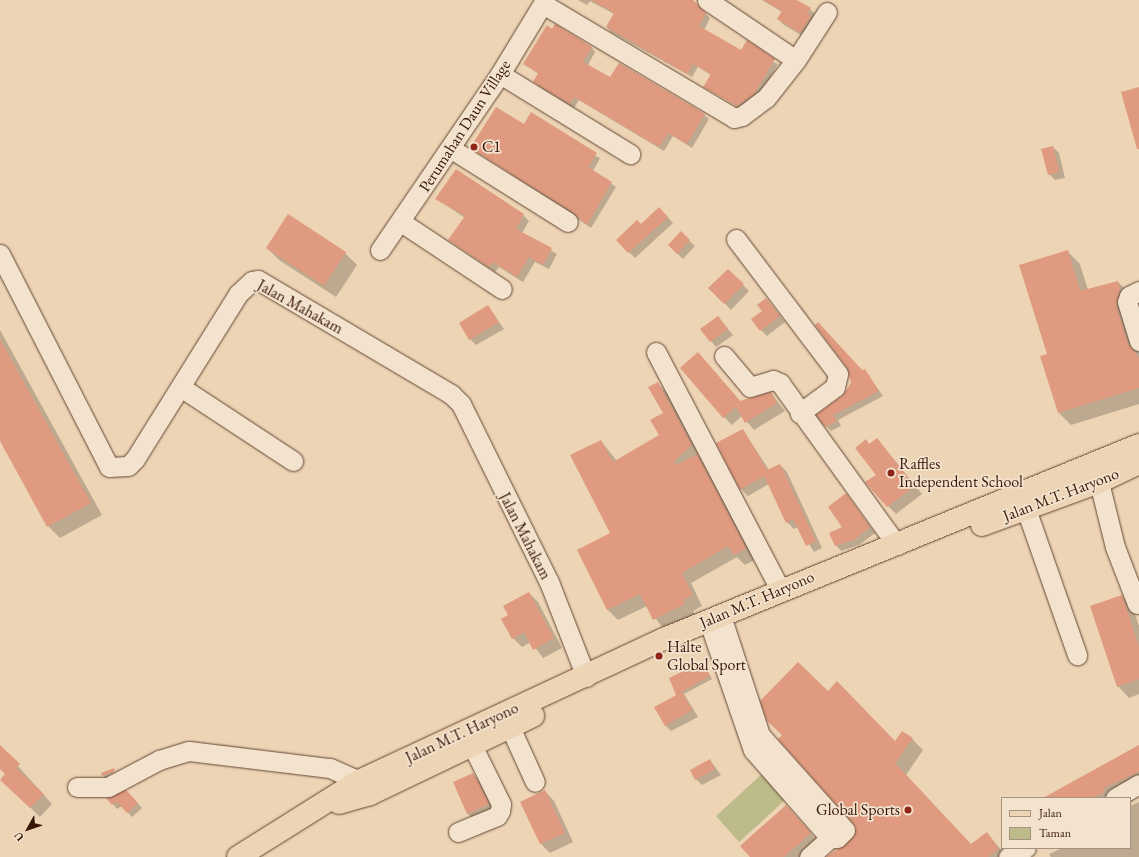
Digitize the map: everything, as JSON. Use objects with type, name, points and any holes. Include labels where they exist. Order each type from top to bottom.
[{"type":"main road","name":"Jalan M.T. Haryono","points":[[320,808],[370,794],[473,747],[510,727],[576,687],[780,589],[897,545],[1139,444]]},
{"type":"main road","name":"Jalan M.T. Haryono","points":[[238,857],[320,808],[359,781],[810,588],[1099,482],[1139,463]]},
{"type":"street","points":[[707,0],[796,60]]},
{"type":"street","points":[[544,2],[734,118],[742,116],[766,98],[796,60],[827,12]]},
{"type":"street","name":"Perumahan Daun Village","points":[[380,250],[401,222],[500,74],[544,2]]},
{"type":"street","points":[[500,74],[630,154]]},
{"type":"street","points":[[450,148],[568,222]]},
{"type":"street","points":[[401,222],[502,289]]},
{"type":"street","points":[[736,239],[838,374],[835,387],[800,413]]},
{"type":"street","name":"Jalan Mahakam","points":[[0,254],[109,467],[128,466],[135,459],[182,388],[238,294],[245,285],[258,280],[451,394],[461,404],[549,582],[576,687]]},
{"type":"street","points":[[1139,291],[1129,296],[1127,302],[1139,341]]},
{"type":"street","points":[[656,352],[780,589]]},
{"type":"street","points":[[724,356],[750,387],[773,380],[780,383],[800,413],[897,545]]},
{"type":"street","points":[[182,388],[293,460]]},
{"type":"street","points":[[1099,482],[1115,547],[1136,604]]},
{"type":"street","points":[[1026,509],[1077,655]]},
{"type":"street","points":[[718,628],[753,731],[771,759],[845,830],[837,838],[830,838],[809,857]]},
{"type":"street","points":[[510,727],[535,782]]},
{"type":"street","points":[[458,832],[497,816],[500,811],[501,804],[473,747]]},
{"type":"street","points":[[77,787],[108,787],[159,760],[189,751],[330,768],[359,781]]},
{"type":"street","points":[[1117,797],[1139,784]]},
{"type":"street","points":[[1008,857],[1024,849]]},
{"type":"green space","points":[[762,774],[785,800],[739,842],[716,816]]},
{"type":"building","points":[[591,0],[693,0],[706,13],[699,26],[741,50],[747,40],[775,59],[754,94],[737,106],[703,87],[711,74],[693,64],[687,74],[606,27],[614,13]]},
{"type":"building","points":[[763,0],[797,0],[811,8],[807,13],[811,16],[800,33],[777,19],[782,11]]},
{"type":"building","points":[[555,24],[592,47],[583,62],[610,77],[619,63],[705,114],[687,144],[668,133],[659,147],[574,97],[570,104],[533,82],[538,73],[523,64],[547,25],[552,29]]},
{"type":"building","points":[[1139,87],[1139,149],[1137,149],[1121,92]]},
{"type":"building","points":[[496,107],[524,124],[531,112],[597,153],[588,167],[612,182],[587,225],[574,213],[470,148]]},
{"type":"building","points":[[1053,146],[1059,172],[1048,175],[1041,149]]},
{"type":"building","points":[[456,169],[524,214],[516,229],[552,248],[543,265],[529,257],[517,277],[493,262],[489,267],[448,240],[465,216],[435,199]]},
{"type":"building","points":[[659,207],[668,217],[628,253],[616,240],[637,220],[641,224]]},
{"type":"building","points":[[288,214],[346,252],[324,286],[266,248]]},
{"type":"building","points":[[681,231],[690,240],[677,254],[668,245]]},
{"type":"building","points":[[1068,250],[1080,291],[1118,281],[1120,290],[1116,305],[1128,344],[1139,358],[1139,388],[1058,413],[1040,356],[1047,354],[1019,265]]},
{"type":"building","points":[[728,269],[744,284],[724,304],[708,288]]},
{"type":"building","points":[[766,298],[780,316],[760,331],[751,319],[762,311],[757,305]]},
{"type":"building","points":[[488,305],[499,322],[469,340],[459,323]]},
{"type":"building","points":[[718,316],[728,329],[710,342],[700,329]]},
{"type":"building","points":[[818,322],[862,370],[865,369],[879,391],[833,415],[837,421],[825,427],[816,415],[842,396],[851,383],[847,368],[815,325]]},
{"type":"building","points":[[0,339],[91,503],[47,527],[0,441]]},
{"type":"building","points":[[698,352],[740,401],[771,392],[777,403],[745,423],[736,407],[723,418],[680,368]]},
{"type":"building","points":[[658,382],[692,445],[674,461],[676,465],[697,454],[746,548],[734,555],[728,546],[682,573],[693,595],[683,600],[685,604],[653,620],[640,594],[607,610],[577,550],[610,533],[570,455],[601,440],[613,462],[659,435],[650,420],[663,413],[648,387]]},
{"type":"building","points":[[743,429],[767,470],[780,464],[816,541],[806,546],[793,519],[786,523],[764,476],[740,490],[716,443]]},
{"type":"building","name":"Raffles Independent School","points":[[877,438],[915,486],[887,507],[865,482],[876,475],[855,448],[866,439],[869,444]]},
{"type":"building","points":[[846,493],[870,527],[854,540],[835,546],[829,533],[842,527],[828,507]]},
{"type":"building","points":[[529,592],[554,638],[533,650],[524,632],[512,639],[501,619],[508,615],[503,606]]},
{"type":"building","points":[[1122,595],[1139,647],[1139,679],[1117,687],[1090,606]]},
{"type":"building","points":[[703,662],[710,676],[676,695],[669,678]]},
{"type":"building","points":[[798,662],[828,691],[837,681],[895,741],[902,731],[913,738],[895,763],[971,844],[987,832],[999,849],[988,857],[826,857],[853,838],[856,827],[778,739],[782,735],[767,721],[760,701]]},
{"type":"building","points":[[682,692],[692,710],[665,726],[654,707]]},
{"type":"building","points":[[0,745],[20,764],[16,768],[44,794],[30,808],[0,780],[5,774],[0,769]]},
{"type":"building","points":[[1139,745],[1139,772],[1103,788],[1105,792],[1093,797],[1045,797]]},
{"type":"building","points":[[710,759],[715,769],[695,780],[690,770]]},
{"type":"building","points":[[114,768],[115,771],[102,776],[101,773]]},
{"type":"building","points":[[473,773],[489,804],[467,814],[453,782]]},
{"type":"building","points":[[126,790],[138,803],[127,813],[117,802],[112,805],[106,798]]},
{"type":"building","points":[[545,790],[565,833],[540,844],[520,802]]},
{"type":"building","points":[[786,805],[811,833],[784,857],[750,857],[740,846]]},
{"type":"place","name":"C1","points":[[474,147]]},
{"type":"place","name":"Raffles Independent School","points":[[891,473]]},
{"type":"place","name":"Halte Global Sport","points":[[659,656]]},
{"type":"place","name":"Global Sports","points":[[908,810]]}]
